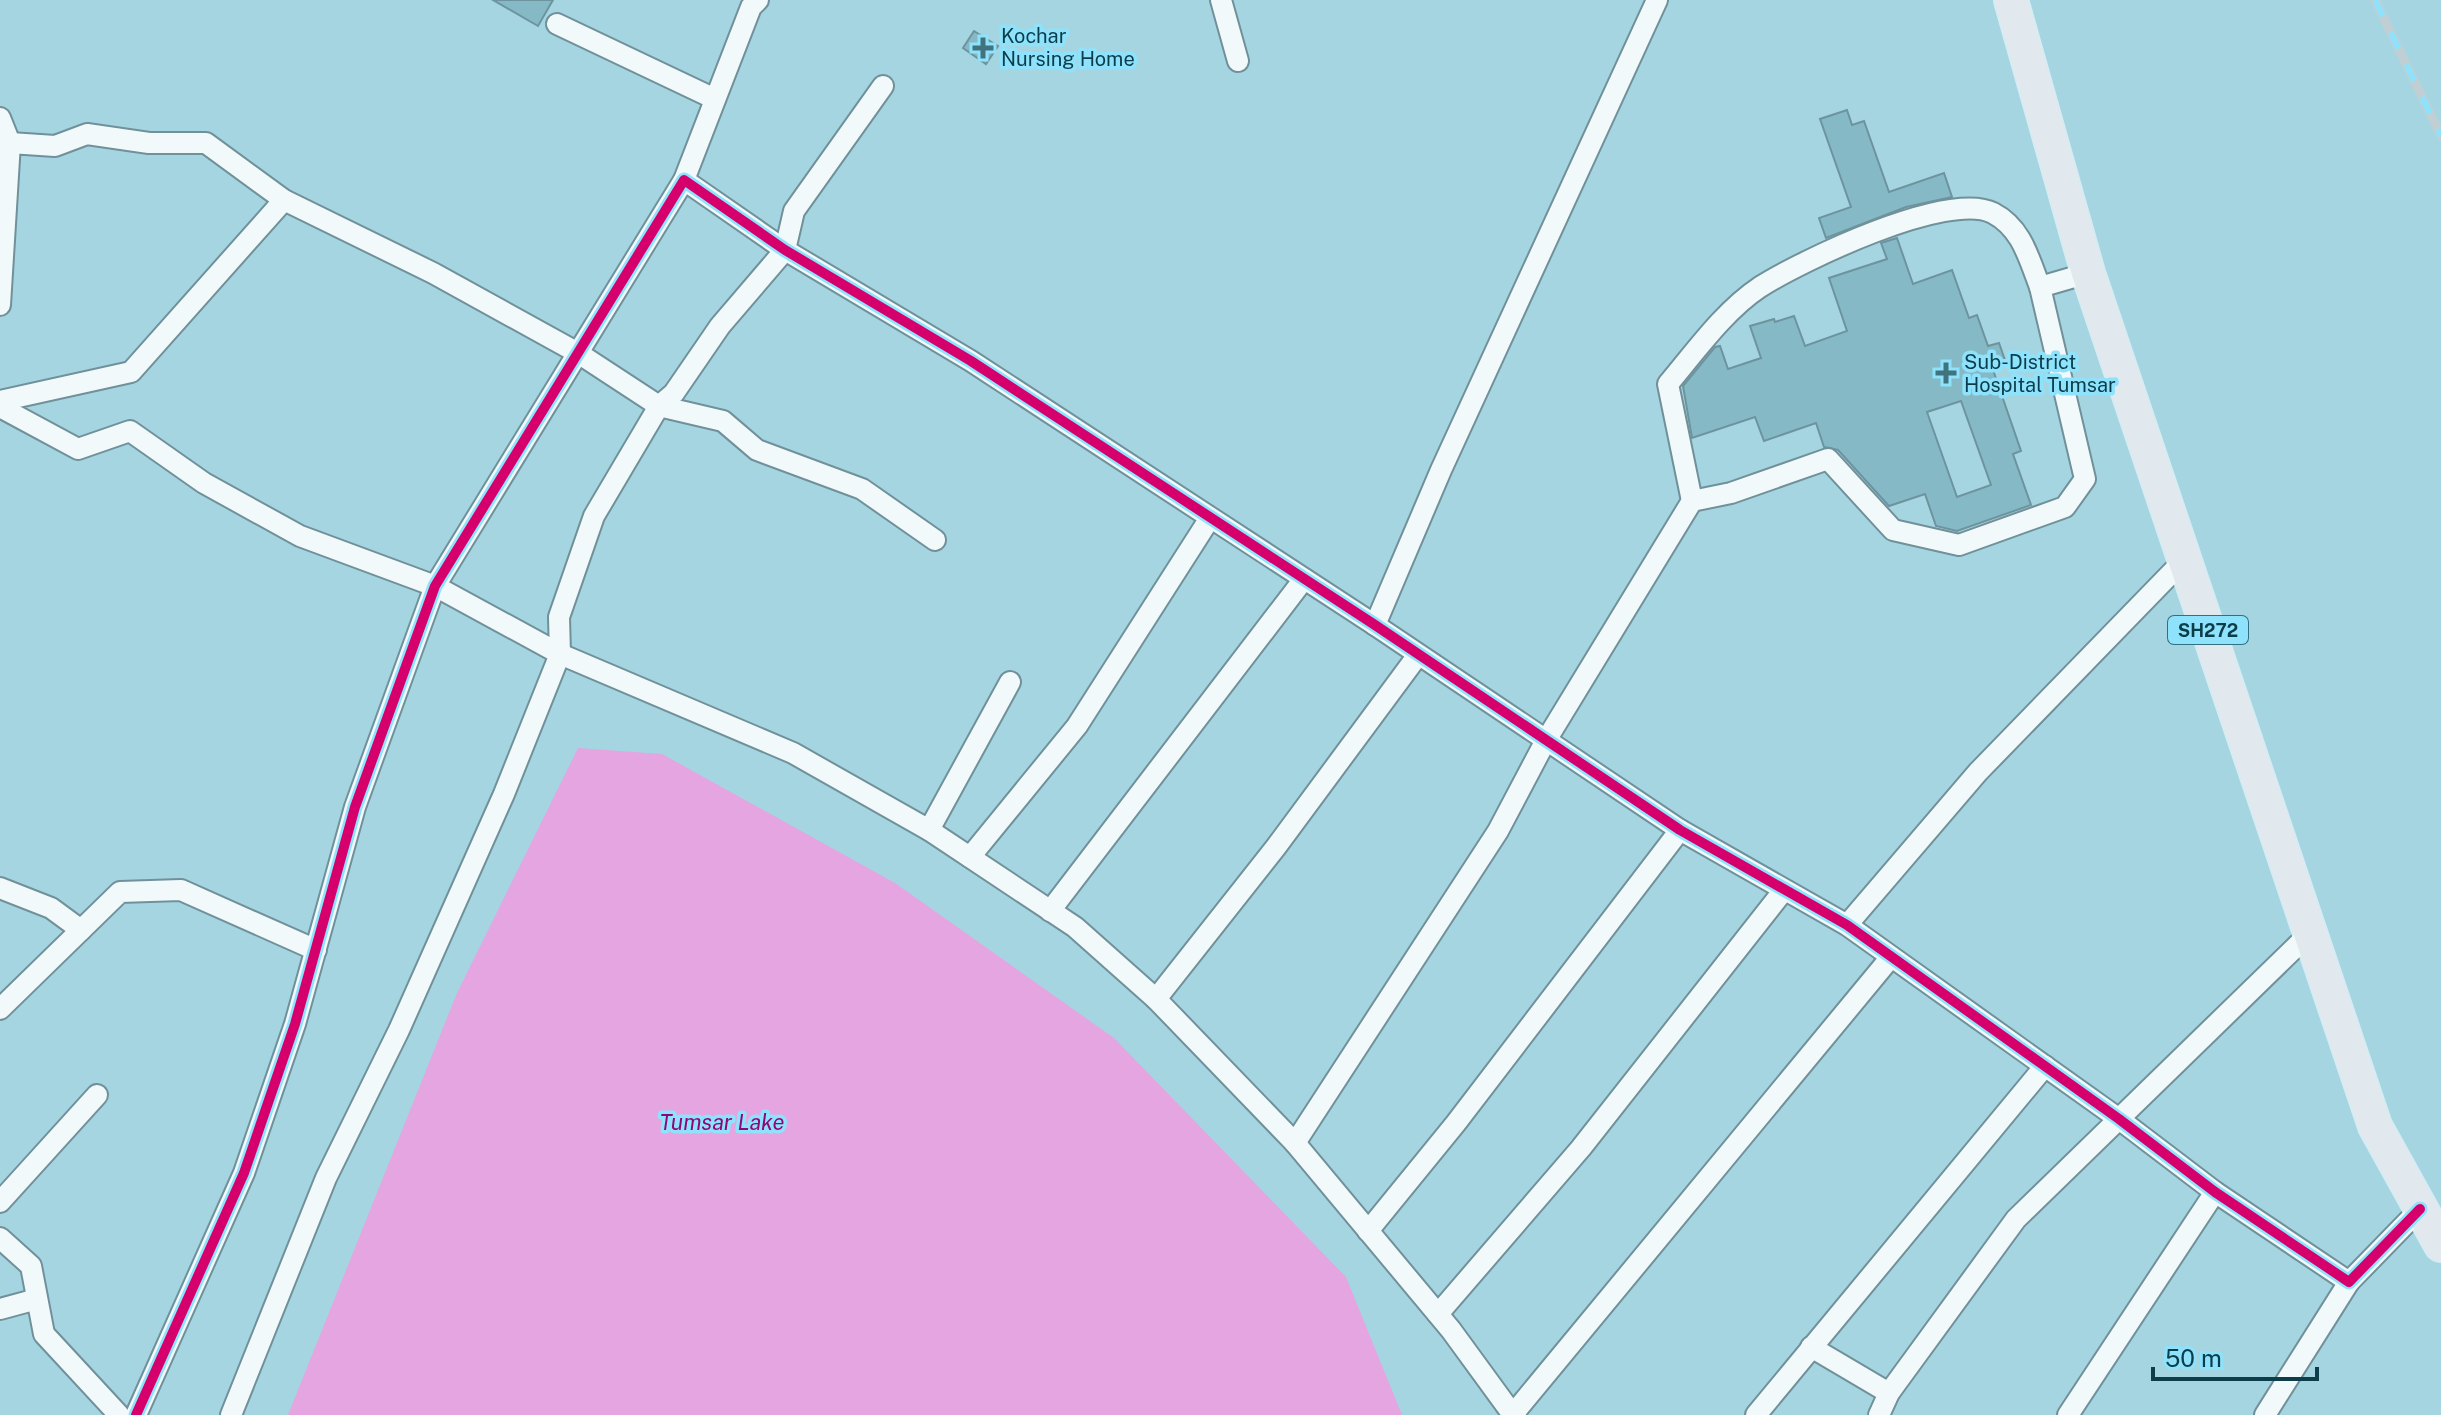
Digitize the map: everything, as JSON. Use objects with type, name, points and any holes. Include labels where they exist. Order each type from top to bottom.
[{"type":"main road","name":"SH272","points":[[2011,0],[2088,273],[2375,1126],[2441,1245]]},
{"type":"street","points":[[136,1415],[244,1173],[295,1024],[355,807],[435,586],[684,180],[751,7],[758,0]]},
{"type":"street","points":[[1221,0],[1238,61]]},
{"type":"street","points":[[1375,625],[1441,470],[1657,0]]},
{"type":"street","points":[[557,24],[715,99]]},
{"type":"street","points":[[231,1415],[326,1178],[417,989],[504,794],[560,654],[559,617],[594,516],[659,406],[674,393],[720,326],[785,250],[794,211],[883,86]]},
{"type":"street","points":[[0,118],[10,143],[0,305]]},
{"type":"street","points":[[10,143],[55,146],[87,134],[149,143],[206,143],[284,200],[433,273],[578,353],[659,406],[723,421],[757,450],[862,489],[935,540]]},
{"type":"street","points":[[684,180],[785,250],[971,361],[1375,625],[1680,830],[1847,925],[2119,1119],[2215,1192],[2349,1282]]},
{"type":"street","points":[[0,401],[131,372],[284,200]]},
{"type":"street","points":[[1295,1143],[1498,831],[1545,742],[1692,501],[1668,384],[1707,337],[1758,289],[1816,256],[1900,223],[1953,208],[1991,212],[2018,233],[2040,287],[2085,479],[2065,507],[1959,545],[1893,530],[1828,459],[1731,493],[1692,501]]},
{"type":"street","points":[[2040,287],[2088,273]]},
{"type":"street","points":[[0,407],[78,449],[130,431],[204,483],[300,536],[435,586],[560,654],[793,753],[929,830],[970,857],[1075,927],[1156,999],[1295,1143],[1438,1314],[1514,1414],[1891,957]]},
{"type":"street","points":[[970,857],[1077,726],[1210,518]]},
{"type":"street","points":[[1847,925],[1978,772],[2184,560]]},
{"type":"street","points":[[1050,911],[1304,579]]},
{"type":"street","points":[[1156,999],[1276,847],[1418,655]]},
{"type":"street","points":[[929,830],[1010,682]]},
{"type":"street","points":[[1368,1231],[1456,1123],[1680,830]]},
{"type":"street","points":[[0,888],[51,908],[81,930]]},
{"type":"street","points":[[0,1009],[120,892],[181,890],[316,950]]},
{"type":"street","points":[[1438,1314],[1581,1148],[1784,890]]},
{"type":"street","points":[[1879,1415],[1889,1393],[2016,1219],[2310,933]]},
{"type":"street","points":[[1756,1415],[2045,1066]]},
{"type":"street","points":[[0,1202],[97,1095]]},
{"type":"street","points":[[2068,1415],[2215,1192]]},
{"type":"street","points":[[2265,1415],[2349,1282],[2420,1209]]},
{"type":"street","points":[[0,1238],[31,1266],[44,1334],[119,1415]]},
{"type":"street","points":[[0,1309],[37,1299]]},
{"type":"street","points":[[1811,1347],[1889,1393]]},
{"type":"water","name":"Tumsar Lake","points":[[578,748],[662,754],[895,883],[1114,1038],[1346,1277],[1402,1415],[288,1415],[457,993]]},
{"type":"building","points":[[493,0],[553,0],[538,26]]},
{"type":"building","points":[[974,31],[998,46],[986,64],[963,48]]},
{"type":"building","points":[[1847,110],[1852,125],[1864,121],[1889,192],[1944,173],[1952,197],[1906,207],[1826,238],[1819,218],[1851,207],[1820,119]]},
{"type":"building","points":[[1897,238],[1913,284],[1952,270],[1969,318],[1977,315],[1988,346],[1999,343],[2006,363],[1992,367],[2021,451],[2013,454],[2031,505],[1957,531],[1936,526],[1925,494],[1889,506],[1838,450],[1824,447],[1816,423],[1764,441],[1755,417],[1692,438],[1683,386],[1715,347],[1720,346],[1728,369],[1761,358],[1750,326],[1794,316],[1805,346],[1847,331],[1829,278],[1887,259],[1881,243]],"holes":[[[1961,401],[1991,485],[1957,497],[1927,412]]]},
{"type":"railway","points":[[2375,0],[2441,136]]},
{"type":"cycle path","points":[[136,1415],[244,1173],[295,1024],[355,807],[435,586],[684,180],[785,250],[971,361],[1375,625],[1680,830],[1847,925],[2119,1119],[2215,1192],[2349,1282],[2420,1209]]},
{"type":"place","name":"Kochar Nursing Home","points":[[983,48]]},
{"type":"place","name":"Sub-District Hospital Tumsar","points":[[1946,373]]}]
